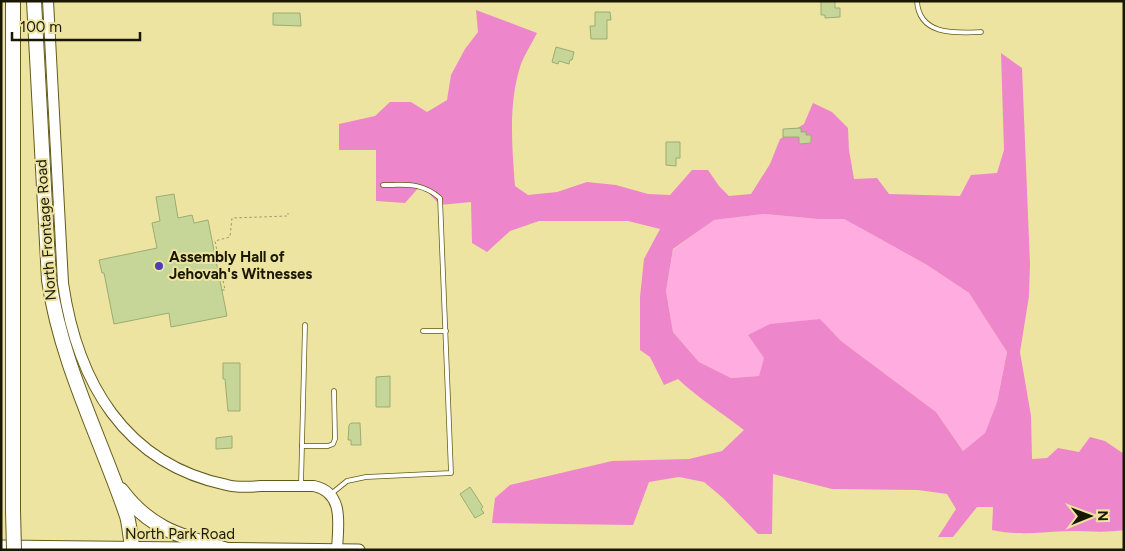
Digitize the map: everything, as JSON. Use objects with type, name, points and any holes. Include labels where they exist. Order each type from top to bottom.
[{"type":"highway","points":[[13,1],[14,550]]},
{"type":"highway","points":[[34,1],[49,280],[53,311],[62,345],[128,518],[132,549]]},
{"type":"highway","points":[[113,479],[128,499],[155,523],[170,532],[224,549]]},
{"type":"main road","name":"North Park Road","points":[[1,546],[132,549],[359,550]]},
{"type":"street","name":"North Frontage Road","points":[[48,1],[63,283],[74,341],[87,373],[107,407],[127,432],[142,447],[175,468],[199,478],[229,486],[314,486],[323,488],[331,494]]},
{"type":"street","points":[[331,494],[336,503],[338,513],[337,550]]},
{"type":"lane","points":[[917,1],[917,11],[922,19],[938,30],[956,33],[981,32]]},
{"type":"lane","points":[[331,494],[347,482],[366,477],[451,473],[440,198],[432,191],[419,186],[383,185]]},
{"type":"lane","points":[[300,486],[305,325]]},
{"type":"lane","points":[[423,332],[446,331]]},
{"type":"lane","points":[[302,446],[328,446],[333,444],[335,439],[334,391]]},
{"type":"path","points":[[222,290],[225,290],[215,241],[230,237],[232,218],[288,216],[288,213]]},
{"type":"shaded area","points":[[476,10],[537,33],[521,64],[514,94],[512,125],[515,186],[528,195],[557,192],[587,182],[616,185],[648,194],[670,195],[692,170],[708,170],[729,196],[751,194],[770,164],[780,139],[804,124],[813,103],[832,112],[848,128],[849,150],[854,179],[877,178],[889,194],[960,196],[971,175],[997,173],[1004,150],[1001,53],[1022,68],[1030,264],[1029,296],[1020,352],[1031,416],[1032,459],[1047,458],[1058,448],[1079,452],[1090,437],[1105,441],[1124,454],[1124,530],[1001,532],[992,530],[993,507],[977,507],[953,537],[938,537],[956,509],[947,494],[918,490],[832,489],[773,474],[772,534],[758,534],[723,498],[704,482],[679,477],[649,482],[633,525],[492,523],[495,498],[510,485],[612,461],[689,459],[722,451],[744,430],[678,379],[664,385],[650,357],[640,350],[640,297],[644,259],[660,229],[628,221],[539,221],[510,231],[487,252],[472,243],[471,202],[440,205],[421,185],[405,203],[376,201],[376,150],[339,150],[339,124],[375,116],[390,102],[411,102],[427,112],[447,100],[451,75],[465,49],[478,32]],"holes":[[[765,214],[818,219],[844,219],[927,265],[969,293],[1007,352],[997,402],[985,433],[963,451],[936,412],[841,341],[820,319],[770,324],[748,335],[764,358],[759,376],[731,378],[699,362],[673,332],[666,291],[673,249],[714,220]]]},
{"type":"shaded area","points":[[765,214],[818,219],[844,219],[927,265],[969,293],[1007,352],[997,402],[985,433],[963,451],[936,412],[841,341],[819,319],[748,335],[765,358],[759,376],[731,378],[699,362],[673,332],[666,291],[673,250],[713,220]]},
{"type":"building","points":[[821,1],[835,1],[835,8],[840,8],[840,17],[825,18],[825,15],[821,15]]},
{"type":"building","points":[[595,12],[610,12],[611,20],[607,20],[607,39],[591,39],[590,26],[595,26]]},
{"type":"building","points":[[273,13],[300,13],[301,26],[273,25]]},
{"type":"building","points":[[556,47],[574,52],[569,64],[559,61],[558,64],[552,62]]},
{"type":"building","points":[[801,128],[801,132],[811,135],[811,143],[799,144],[799,137],[783,137],[783,129]]},
{"type":"building","points":[[666,142],[680,142],[680,158],[676,158],[676,166],[666,165]]},
{"type":"building","name":"Assembly Hall of Jehovah's Witnesses","points":[[174,194],[178,218],[192,215],[194,223],[208,220],[227,316],[171,327],[169,313],[114,324],[104,273],[102,273],[99,260],[157,248],[152,223],[160,221],[156,197]]},
{"type":"building","points":[[223,363],[240,363],[240,411],[228,411],[225,379],[223,379]]},
{"type":"building","points":[[390,376],[390,407],[376,407],[376,377]]},
{"type":"building","points":[[351,423],[360,423],[361,445],[351,445],[351,440],[348,440],[349,425]]},
{"type":"building","points":[[232,436],[232,448],[216,449],[216,438]]},
{"type":"building","points":[[470,487],[483,507],[481,509],[484,513],[475,518],[460,494]]},
{"type":"place","name":"Assembly Hall of Jehovah's Witnesses","points":[[159,266]]}]
